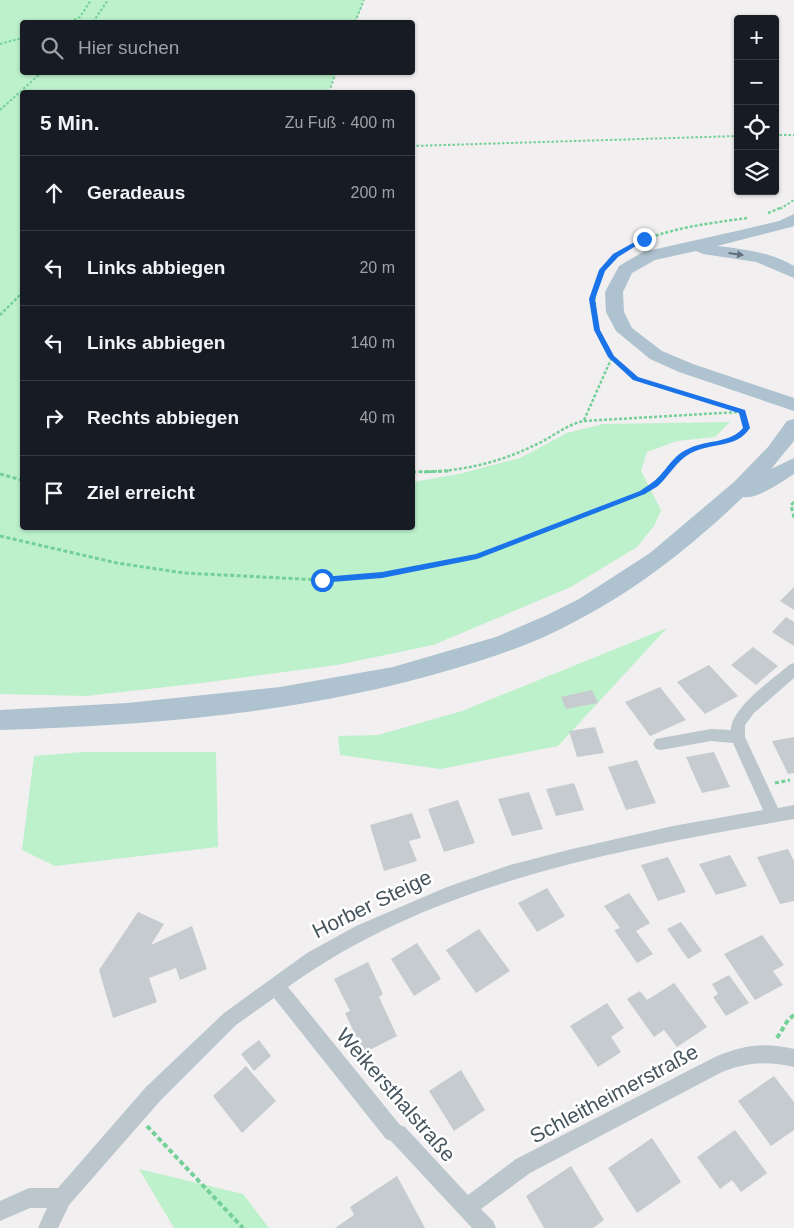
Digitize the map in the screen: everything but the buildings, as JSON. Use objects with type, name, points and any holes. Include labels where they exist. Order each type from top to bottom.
[{"type":"main road","points":[[794,219],[785,224],[751,233],[649,256],[625,270],[614,292],[616,312],[625,331],[656,355],[686,368],[794,405]]},
{"type":"main road","points":[[688,247],[749,256],[774,262],[794,273]]},
{"type":"main road","points":[[0,720],[81,718],[272,699],[370,683],[440,665],[530,632],[570,615],[651,564],[681,542],[761,466],[794,426]]},
{"type":"main road","points":[[721,506],[794,465]]},
{"type":"street","points":[[773,815],[738,737],[738,723],[749,709],[794,669]]},
{"type":"street","points":[[661,744],[711,735],[738,737]]},
{"type":"street","name":"Horber Steige","points":[[48,1228],[62,1198],[153,1094],[191,1054],[230,1020],[313,959],[362,932],[453,892],[510,872],[673,833],[794,812]]},
{"type":"street","name":"Weikersthalstraße","points":[[276,986],[394,1132],[398,1134],[466,1209],[486,1228]]},
{"type":"street","name":"Schleitheimerstraße","points":[[466,1209],[516,1171],[559,1146],[717,1065],[743,1054],[769,1051],[794,1058]]},
{"type":"street","points":[[0,1210],[29,1198],[62,1198]]},
{"type":"path","points":[[74,20],[80,17],[91,0]]},
{"type":"path","points":[[94,20],[108,0]]},
{"type":"path","points":[[356,20],[364,0]]},
{"type":"path","points":[[0,44],[20,39]]},
{"type":"path","points":[[22,90],[39,75]]},
{"type":"path","points":[[330,90],[335,75]]},
{"type":"path","points":[[0,110],[20,92]]},
{"type":"path","points":[[779,135],[794,135]]},
{"type":"path","points":[[415,146],[734,136]]},
{"type":"path","points":[[766,214],[778,210],[794,200]]},
{"type":"path","points":[[742,412],[636,378],[612,357],[597,330],[592,299],[602,270],[615,255],[644,239],[665,232],[750,218]]},
{"type":"path","points":[[0,315],[20,295]]},
{"type":"path","points":[[583,421],[612,357]]},
{"type":"path","points":[[415,472],[455,470],[503,458],[528,450],[575,423],[583,421],[742,412]]},
{"type":"path","points":[[0,536],[117,563],[184,573],[322,580],[382,575],[477,556],[642,492],[656,483],[678,457],[702,445],[731,440],[741,436],[746,428],[742,412]]},
{"type":"path","points":[[0,474],[20,479]]},
{"type":"path","points":[[794,502],[791,505],[794,518]]},
{"type":"path","points":[[769,1051],[788,1020],[794,1014]]},
{"type":"path","points":[[136,1115],[243,1228]]},
{"type":"green space","points":[[0,0],[364,0],[357,20],[20,20],[20,75],[335,75],[328,90],[20,90],[20,530],[415,530],[415,482],[459,474],[520,458],[567,433],[603,424],[730,422],[715,437],[677,441],[647,452],[641,471],[661,510],[654,526],[637,547],[571,587],[433,645],[337,665],[202,683],[86,696],[0,694]]},
{"type":"green space","points":[[667,628],[558,746],[440,769],[340,755],[338,736],[378,735],[462,711]]},
{"type":"green space","points":[[84,752],[216,752],[218,847],[55,866],[22,850],[34,756]]},
{"type":"green space","points":[[139,1169],[243,1194],[269,1228],[174,1228]]},
{"type":"route","points":[[322,580],[382,575],[477,556],[580,518],[642,492],[663,477],[678,457],[702,445],[715,444],[741,436],[746,428],[746,420],[742,412],[636,378],[612,357],[597,330],[592,299],[602,270],[615,255],[644,239]]}]
